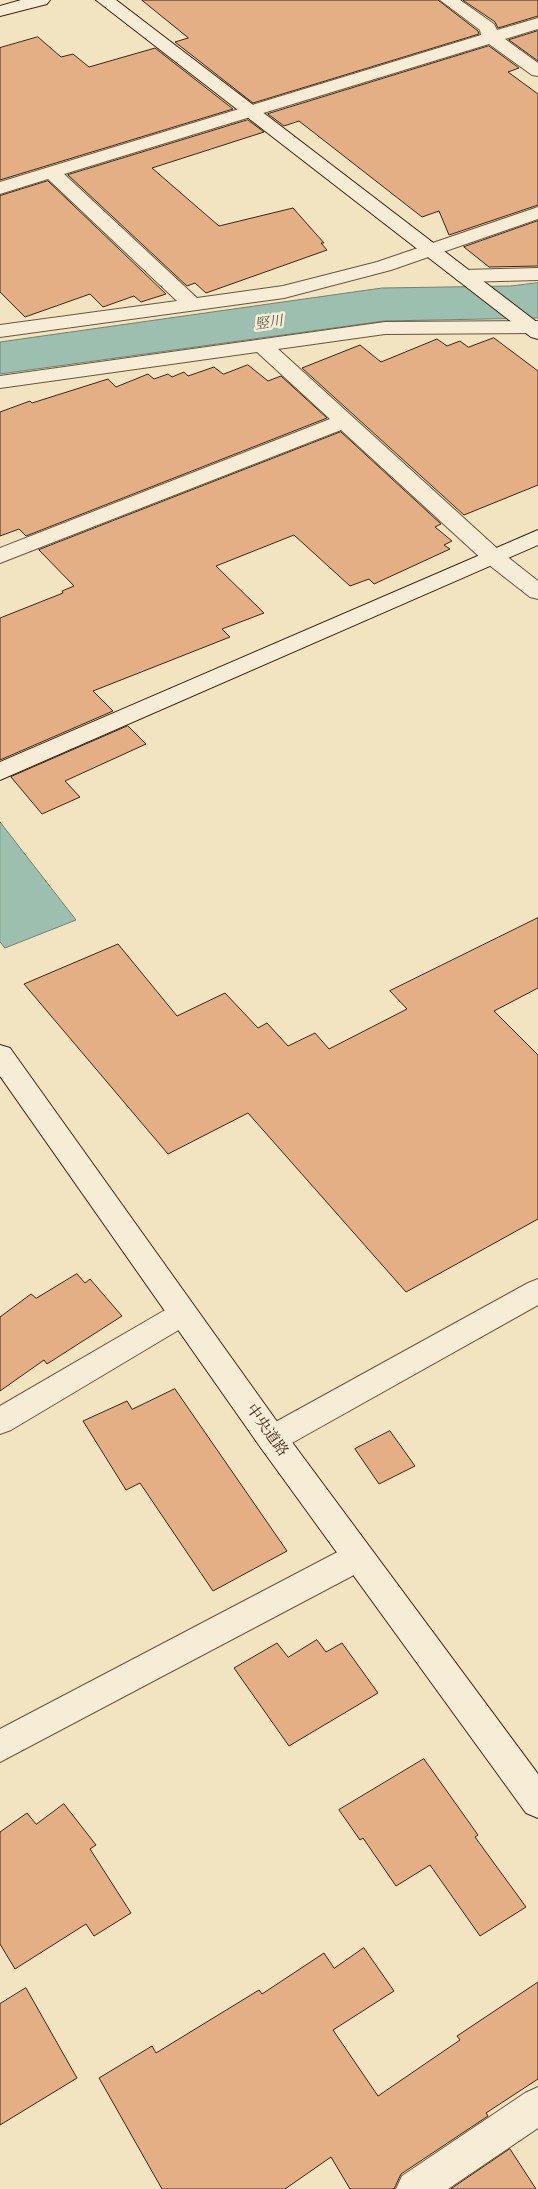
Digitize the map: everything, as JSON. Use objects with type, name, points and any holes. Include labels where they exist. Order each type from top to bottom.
[{"type":"street","points":[[0,12],[41,0]]},
{"type":"street","points":[[105,0],[536,330]]},
{"type":"street","points":[[449,0],[488,28],[491,37],[538,71]]},
{"type":"street","points":[[0,188],[538,23]]},
{"type":"street","points":[[52,172],[193,305]]},
{"type":"street","points":[[0,331],[284,292],[384,266],[538,213]]},
{"type":"street","points":[[464,276],[538,274]]},
{"type":"street","points":[[0,382],[385,328],[536,330]]},
{"type":"street","points":[[261,345],[492,556],[538,592]]},
{"type":"street","points":[[0,556],[345,422]]},
{"type":"street","points":[[0,772],[538,537]]},
{"type":"street","name":"中央道路","points":[[0,1055],[272,1439],[538,1802]]},
{"type":"street","points":[[272,1439],[538,1291]]},
{"type":"street","points":[[0,1421],[182,1314]]},
{"type":"street","points":[[0,1746],[358,1557]]},
{"type":"street","points":[[415,2189],[538,2106]]},
{"type":"water","name":"竪川","points":[[538,283],[538,318],[384,321],[0,374],[0,342],[382,288],[510,286]]},
{"type":"water","points":[[0,822],[76,920],[5,948],[0,942]]},
{"type":"building","points":[[142,0],[438,0],[478,31],[479,34],[253,103],[175,42],[188,38]]},
{"type":"building","points":[[463,0],[538,0],[538,16],[498,28],[495,22]]},
{"type":"building","points":[[538,31],[538,61],[509,40]]},
{"type":"building","points":[[38,37],[61,57],[73,54],[89,67],[155,48],[233,109],[0,180],[0,48]]},
{"type":"building","points":[[489,46],[519,68],[508,72],[538,94],[538,205],[449,235],[439,211],[422,217],[299,121],[284,126],[268,114]]},
{"type":"building","points":[[248,120],[264,132],[152,168],[219,226],[293,208],[324,243],[321,243],[327,250],[206,293],[195,283],[187,286],[68,175]]},
{"type":"building","points":[[48,181],[166,294],[141,302],[134,296],[103,307],[90,294],[25,317],[0,292],[0,196]]},
{"type":"building","points":[[538,221],[538,266],[489,267],[464,247]]},
{"type":"building","points":[[494,338],[538,371],[538,485],[464,515],[302,368],[360,345],[381,362],[437,339],[447,346],[460,341],[468,347]]},
{"type":"building","points":[[248,365],[268,381],[281,376],[327,418],[26,536],[19,529],[0,536],[0,412],[30,401],[32,403],[108,379],[116,387],[148,374],[154,379],[168,374],[172,377],[184,372],[188,376],[214,367],[223,374]]},
{"type":"building","points":[[341,432],[441,524],[435,527],[452,541],[444,545],[450,549],[374,584],[369,579],[350,586],[294,535],[216,566],[264,613],[222,629],[230,637],[93,691],[113,711],[0,760],[0,618],[63,593],[62,591],[74,586],[39,550]]},
{"type":"building","points":[[128,726],[146,744],[65,781],[80,797],[42,814],[11,777]]},
{"type":"building","points":[[538,918],[538,988],[494,1011],[538,1055],[538,1219],[406,1292],[248,1113],[168,1154],[24,984],[118,944],[177,1016],[225,993],[258,1028],[267,1023],[288,1046],[315,1033],[329,1049],[407,1009],[390,991]]},
{"type":"building","points":[[77,1274],[85,1283],[90,1279],[122,1316],[47,1364],[44,1360],[0,1391],[0,1317],[31,1294],[36,1298]]},
{"type":"building","points":[[175,1389],[287,1551],[213,1591],[140,1483],[126,1490],[83,1421],[127,1401],[132,1409]]},
{"type":"building","points":[[390,1431],[415,1466],[379,1484],[355,1449]]},
{"type":"building","points":[[317,1640],[326,1652],[342,1643],[378,1693],[289,1746],[234,1668],[277,1643],[288,1657]]},
{"type":"building","points":[[424,1759],[478,1835],[475,1837],[526,1907],[480,1936],[430,1865],[396,1886],[363,1838],[360,1840],[339,1810]]},
{"type":"building","points":[[64,1804],[96,1845],[90,1849],[131,1913],[94,1936],[86,1924],[15,1969],[0,1944],[0,1832],[27,1813],[36,1824]]},
{"type":"building","points":[[364,1948],[394,1991],[333,2030],[378,2096],[460,2040],[457,2036],[538,1982],[538,2079],[486,2113],[488,2116],[401,2174],[394,2189],[350,2189],[331,2157],[285,2189],[162,2189],[99,2078],[152,2046],[156,2053],[259,1990],[262,1994],[324,1953],[334,1968]]},
{"type":"building","points":[[26,1988],[77,2078],[0,2125],[0,2004]]},
{"type":"building","points":[[510,2149],[536,2189],[451,2189]]}]
